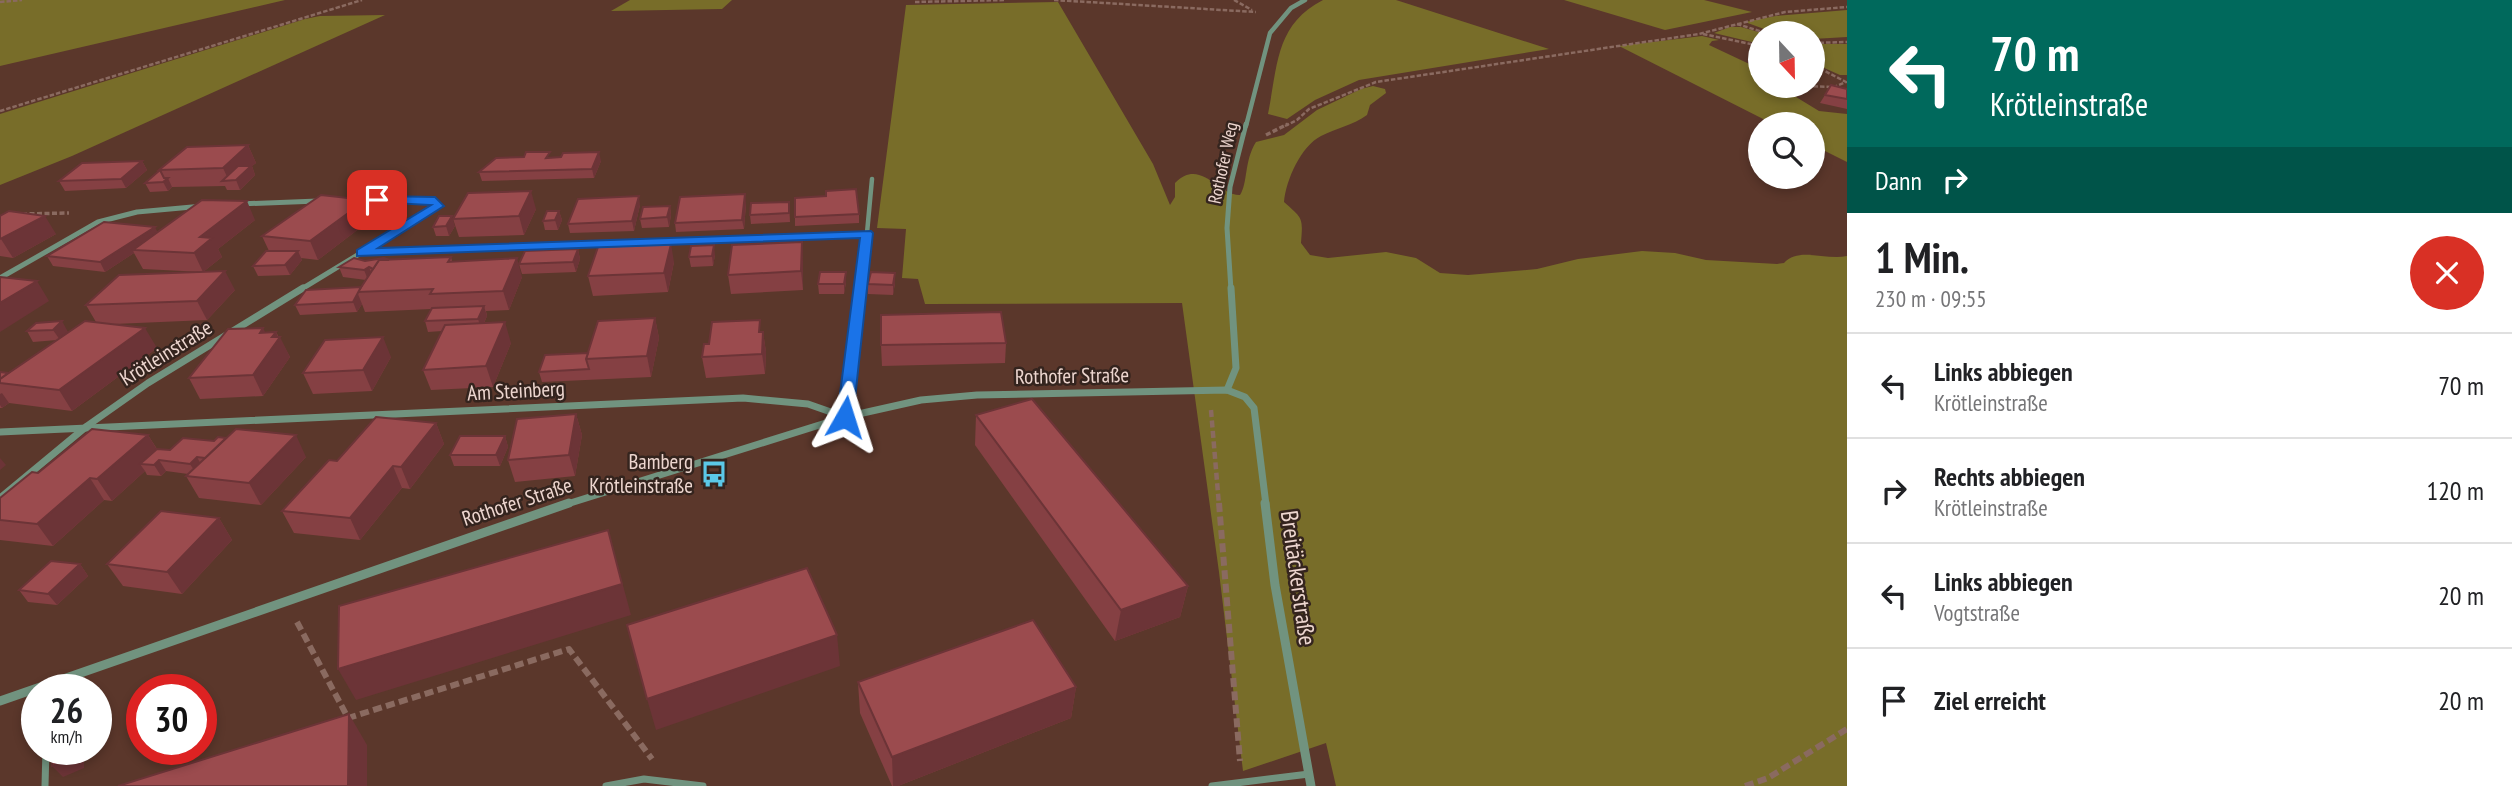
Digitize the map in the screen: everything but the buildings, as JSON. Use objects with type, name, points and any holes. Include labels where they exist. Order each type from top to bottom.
[{"type":"street","name":"Rothofer Weg","points":[[1227,390],[1236,368],[1237,342],[1227,228],[1230,187],[1270,33],[1291,8],[1305,0]]},
{"type":"street","name":"Krötleinstraße","points":[[0,498],[87,426],[148,383],[438,206],[435,201],[351,200]]},
{"type":"street","points":[[236,204],[326,201]]},
{"type":"street","points":[[0,278],[98,222],[116,215],[141,210],[211,205]]},
{"type":"street","points":[[845,417],[867,233]]},
{"type":"street","name":"Rothofer Straße","points":[[84,674],[286,600],[544,511],[845,417],[921,400],[977,395],[1227,390]]},
{"type":"street","name":"Breitäckerstraße","points":[[1227,390],[1245,397],[1254,408],[1275,586],[1311,786]]},
{"type":"street","name":"Am Steinberg","points":[[0,432],[743,398],[801,401],[822,405],[845,417]]},
{"type":"street","name":"Rothofer Straße","points":[[0,701],[21,695]]},
{"type":"lane","points":[[867,233],[872,179]]},
{"type":"lane","name":"Krötleinstraße","points":[[362,253],[867,233]]},
{"type":"lane","points":[[45,786],[46,765]]},
{"type":"lane","points":[[1212,786],[1309,774]]},
{"type":"lane","points":[[606,786],[656,780],[703,786]]},
{"type":"path","points":[[0,2],[22,0]]},
{"type":"path","points":[[0,111],[362,0]]},
{"type":"path","points":[[915,2],[1006,0]]},
{"type":"path","points":[[1054,0],[1256,12],[1234,0]]},
{"type":"path","points":[[1244,137],[1264,135],[1297,120],[1309,108],[1376,82],[1699,34],[1785,12],[1847,7]]},
{"type":"path","points":[[1734,24],[1748,28]]},
{"type":"path","points":[[1699,34],[1748,44]]},
{"type":"path","points":[[1825,43],[1847,42]]},
{"type":"path","points":[[1825,70],[1846,82],[1845,85],[1825,86]]},
{"type":"path","points":[[11,214],[75,214]]},
{"type":"path","points":[[1210,390],[1241,782]]},
{"type":"path","points":[[286,600],[348,718],[569,649],[652,756],[656,780]]},
{"type":"path","points":[[1745,786],[1768,778],[1847,729]]},
{"type":"shaded area","points":[[0,0],[285,0],[0,66]]},
{"type":"shaded area","points":[[630,0],[732,0],[722,9],[611,11]]},
{"type":"shaded area","points":[[1323,0],[1396,0],[1549,49],[1359,80],[1315,100],[1287,119],[1268,114],[1277,63],[1287,34],[1307,10]]},
{"type":"shaded area","points":[[1564,0],[1704,0],[1752,12],[1665,30]]},
{"type":"shaded area","points":[[1058,2],[1153,164],[1170,205],[1175,197],[1175,183],[1184,176],[1193,174],[1232,194],[1240,195],[1256,142],[1284,135],[1317,110],[1361,89],[1373,86],[1385,89],[1386,93],[1370,105],[1367,115],[1321,136],[1307,147],[1291,174],[1284,202],[1300,219],[1301,243],[1310,255],[1328,258],[1386,252],[1416,258],[1440,273],[1468,275],[1537,269],[1578,259],[1642,251],[1675,253],[1706,260],[1777,264],[1797,255],[1847,256],[1847,786],[1336,786],[1326,743],[1243,771],[1182,303],[925,304],[918,279],[902,278],[906,229],[877,228],[906,5]]},
{"type":"shaded area","points":[[1847,10],[1847,37],[1825,38],[1825,21],[1750,21]]},
{"type":"shaded area","points":[[385,15],[72,156],[0,185],[0,114],[305,19],[320,16]]},
{"type":"shaded area","points":[[1730,27],[1741,27],[1748,29],[1748,41],[1714,33]]},
{"type":"shaded area","points":[[1702,36],[1719,40],[1712,41],[1709,45],[1748,63],[1748,98],[1798,98],[1819,111],[1847,114],[1847,162],[1825,151],[1825,112],[1749,112],[1619,46]]},
{"type":"shaded area","points":[[1825,44],[1847,44],[1847,75],[1825,68]]},
{"type":"place","name":"Bamberg Krötleinstraße","points":[[714,474]]},
{"type":"route","points":[[377,200],[435,201],[438,206],[362,253],[867,233],[859,282],[845,417]]}]
